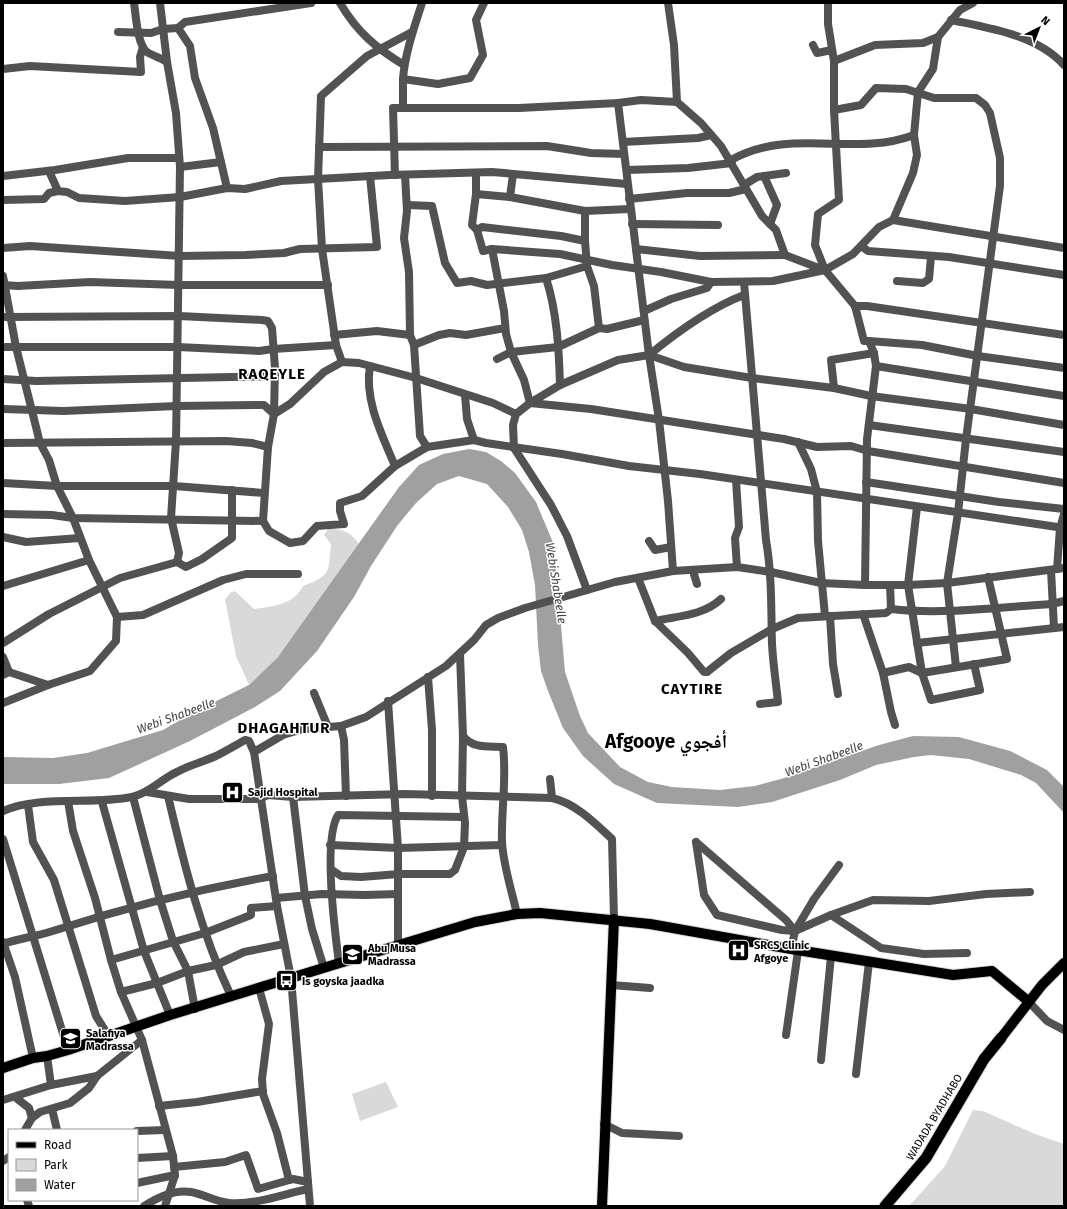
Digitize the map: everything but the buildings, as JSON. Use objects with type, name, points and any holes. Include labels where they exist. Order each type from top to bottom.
[{"type":"highway","name":"WADADA BYADHABO","points":[[885,1206],[926,1158],[984,1059],[1001,1038]]},
{"type":"highway","name":"WADADA BYADHABO","points":[[895,1206],[919,1180],[947,1138],[990,1062],[1001,1038]]},
{"type":"main road","points":[[3,1068],[33,1058],[68,1050],[108,1035],[137,1027],[170,1015],[398,945],[475,922],[517,914],[540,913],[614,919],[650,924],[794,950],[953,975],[992,971],[1028,1001]]},
{"type":"main road","points":[[602,1206],[604,1124],[614,919]]},
{"type":"main road","name":"WADADA BYADHABO","points":[[1001,1038],[1028,1001],[1064,963]]},
{"type":"street","points":[[134,3],[138,32],[143,47],[147,52],[167,62]]},
{"type":"street","points":[[160,3],[167,62],[176,113],[180,167],[180,256],[176,441],[171,518],[179,553],[177,562]]},
{"type":"street","points":[[118,32],[151,33],[163,29],[178,28],[184,22],[311,3]]},
{"type":"street","points":[[340,3],[350,19],[379,50],[404,65]]},
{"type":"street","points":[[403,108],[404,65],[412,32],[422,3]]},
{"type":"street","points":[[403,79],[438,84],[470,78],[483,55],[476,20],[484,3]]},
{"type":"street","points":[[668,3],[674,44],[677,102]]},
{"type":"street","points":[[828,3],[828,24],[834,61],[834,110],[839,200],[818,214],[815,245],[825,270],[855,306],[864,341],[922,345],[978,356],[1064,368]]},
{"type":"street","points":[[476,173],[476,194],[472,225],[476,230],[483,251],[492,249],[532,251],[587,262],[661,272],[711,282],[773,281],[825,270],[853,254],[879,228],[893,220],[913,173],[917,154],[914,135],[918,92],[933,69],[938,37],[966,3]]},
{"type":"street","points":[[960,10],[973,3]]},
{"type":"street","points":[[951,20],[989,28],[1036,43],[1064,64]]},
{"type":"street","points":[[178,28],[190,46],[195,78],[213,128],[227,188]]},
{"type":"street","points":[[342,362],[334,335],[322,249],[318,179],[321,96],[367,56],[412,32]]},
{"type":"street","points":[[834,61],[875,45],[923,43],[938,37]]},
{"type":"street","points":[[813,45],[817,53],[832,50]]},
{"type":"street","points":[[3,69],[30,66],[141,72],[140,57],[143,47]]},
{"type":"street","points":[[834,110],[861,105],[876,88],[906,89],[934,98],[976,98],[985,105],[990,113],[1000,158],[1001,170],[990,265],[966,439],[958,513],[947,583],[956,667]]},
{"type":"street","points":[[395,175],[393,108],[519,108],[618,103],[641,100],[677,102],[701,123],[731,162],[762,216],[776,230],[785,255]]},
{"type":"street","points":[[618,103],[644,320],[665,471],[673,571]]},
{"type":"street","points":[[623,142],[698,138],[711,135]]},
{"type":"street","points":[[627,170],[688,168],[731,162],[746,152],[768,146],[798,142],[885,143],[902,140],[914,135]]},
{"type":"street","points":[[320,147],[547,146],[591,153],[624,154]]},
{"type":"street","points":[[3,176],[49,171],[128,158],[179,158]]},
{"type":"street","points":[[180,167],[222,162]]},
{"type":"street","points":[[49,171],[58,191]]},
{"type":"street","points":[[3,200],[44,199],[49,193],[58,191],[67,192],[79,198],[125,201],[180,197],[227,188],[245,189],[281,181],[370,176],[492,172],[627,184]]},
{"type":"street","points":[[629,199],[687,193],[729,193],[745,187],[757,177],[786,173]]},
{"type":"street","points":[[510,197],[513,174]]},
{"type":"street","points":[[3,248],[30,246],[180,256],[245,255],[284,253],[300,249],[377,247],[370,176]]},
{"type":"street","points":[[405,176],[407,205],[404,238],[409,272],[410,335],[414,345],[420,436],[427,447]]},
{"type":"street","points":[[764,176],[777,205],[770,224]]},
{"type":"street","points":[[476,194],[510,197],[585,211],[630,209]]},
{"type":"street","points":[[407,205],[432,206],[445,263],[457,283],[471,281],[487,285],[546,278],[587,262]]},
{"type":"street","points":[[585,211],[587,262],[594,286],[599,328]]},
{"type":"street","points":[[893,220],[1064,248]]},
{"type":"street","points":[[632,224],[718,225]]},
{"type":"street","points":[[476,230],[482,227],[561,236],[585,241]]},
{"type":"street","points":[[860,246],[868,251],[949,258],[1064,275]]},
{"type":"street","points":[[492,249],[505,328],[511,352],[524,380],[530,403]]},
{"type":"street","points":[[636,249],[700,256],[785,255],[825,270]]},
{"type":"street","points":[[897,282],[923,283],[930,279],[931,257]]},
{"type":"street","points":[[546,278],[552,295],[558,347],[560,385]]},
{"type":"street","points":[[3,703],[48,685],[90,671],[116,641],[118,616],[89,560],[73,518],[57,486],[49,460],[40,443],[7,317],[3,282],[18,286],[90,282],[179,285],[328,285]]},
{"type":"street","points":[[644,311],[671,299],[707,288],[711,282]]},
{"type":"street","points":[[744,282],[766,540],[771,572],[770,585],[773,618],[772,629],[778,702],[760,704]]},
{"type":"street","points":[[649,355],[664,343],[725,303],[744,295]]},
{"type":"street","points":[[855,306],[867,306],[1064,335]]},
{"type":"street","points":[[7,317],[179,316],[268,321],[272,328],[275,376],[274,414],[268,447],[263,521],[269,531],[290,543],[303,541],[317,526],[341,526],[344,524],[340,511],[340,503],[362,496],[395,466],[427,447],[474,440],[514,448],[665,471],[1062,528]]},
{"type":"street","points":[[497,359],[511,352],[558,347],[599,328],[606,329],[644,320]]},
{"type":"street","points":[[414,345],[439,335],[450,333],[474,334],[505,328]]},
{"type":"street","points":[[334,335],[377,331],[410,335]]},
{"type":"street","points":[[865,585],[867,523],[865,500],[871,396],[876,366],[874,353],[869,341]]},
{"type":"street","points":[[3,347],[178,347],[259,351],[336,345]]},
{"type":"street","points":[[834,388],[831,360],[874,353]]},
{"type":"street","points":[[587,590],[567,536],[551,505],[533,480],[514,448],[513,425],[516,414],[530,403],[560,385],[618,360],[649,355],[684,367],[752,378],[834,388],[871,396],[971,409],[1064,425]]},
{"type":"street","points":[[274,414],[290,404],[324,372],[342,362],[370,366],[416,378],[493,403],[516,414]]},
{"type":"street","points":[[370,366],[368,380],[376,421],[395,466]]},
{"type":"street","points":[[876,366],[1064,396]]},
{"type":"street","points":[[3,379],[24,380],[275,376]]},
{"type":"street","points":[[465,394],[467,419],[474,440]]},
{"type":"street","points":[[530,403],[591,409],[757,435],[817,447],[851,446],[868,451],[1064,482]]},
{"type":"street","points":[[3,409],[64,411],[176,406],[264,405],[274,414]]},
{"type":"street","points":[[869,425],[1064,452]]},
{"type":"street","points":[[3,443],[226,441],[252,443],[268,447]]},
{"type":"street","points":[[798,442],[811,469],[817,492],[821,583],[828,616],[838,694]]},
{"type":"street","points":[[736,480],[739,527],[735,538],[737,567]]},
{"type":"street","points":[[866,482],[999,502],[1064,509]]},
{"type":"street","points":[[3,483],[57,486],[174,486],[264,494]]},
{"type":"street","points":[[3,643],[49,614],[120,578],[177,562],[186,567],[218,549],[232,538],[232,490]]},
{"type":"street","points":[[917,507],[908,585],[922,673],[931,700],[980,690],[974,664]]},
{"type":"street","points":[[3,514],[52,515],[73,518],[171,518],[263,521]]},
{"type":"street","points":[[1054,628],[1052,604],[1064,514]]},
{"type":"street","points":[[3,537],[26,542],[80,538]]},
{"type":"street","points":[[649,542],[654,550],[671,547]]},
{"type":"street","points":[[3,586],[89,560]]},
{"type":"street","points":[[254,752],[283,735],[303,730],[341,726],[366,717],[388,701],[446,666],[460,654],[486,625],[498,618],[525,608],[587,590],[638,578],[673,571],[693,571],[737,567],[771,572],[821,583],[908,585],[947,583],[1057,569]]},
{"type":"street","points":[[693,571],[697,584]]},
{"type":"street","points":[[118,616],[143,615],[223,580],[246,574],[298,574]]},
{"type":"street","points":[[883,673],[909,667],[922,673],[1007,659],[1000,635],[988,577]]},
{"type":"street","points":[[638,578],[655,621],[688,653],[704,672],[707,672],[731,653],[772,629],[798,618],[886,613],[891,609],[912,611],[994,608],[1052,604],[1064,601]]},
{"type":"street","points":[[890,585],[891,609]]},
{"type":"street","points":[[655,621],[697,613],[716,603],[720,599]]},
{"type":"street","points":[[863,614],[883,673],[891,712],[896,725]]},
{"type":"street","points":[[918,643],[1064,627]]},
{"type":"street","points":[[332,870],[340,876],[347,877],[398,874],[450,874],[455,870],[464,847],[465,823],[462,796],[463,736],[460,654]]},
{"type":"street","points":[[3,658],[6,673],[48,685]]},
{"type":"street","points":[[428,677],[432,730],[432,796]]},
{"type":"street","points":[[314,693],[328,727]]},
{"type":"street","points":[[388,701],[398,848],[398,945]]},
{"type":"street","points":[[341,726],[344,740],[346,796]]},
{"type":"street","points":[[463,736],[468,742],[477,746],[503,747],[506,765],[502,797],[502,845],[517,914]]},
{"type":"street","points":[[3,810],[11,807],[28,805],[68,801],[102,802],[133,797],[147,792],[176,772],[217,756],[245,740],[251,743],[254,752],[260,799],[291,978],[310,1206]]},
{"type":"street","points":[[550,779],[552,798]]},
{"type":"street","points":[[147,792],[190,799],[260,799],[268,795],[293,797],[395,795],[552,798],[561,800],[574,808],[612,838],[614,919]]},
{"type":"street","points":[[168,796],[177,836],[205,934],[216,964],[231,996]]},
{"type":"street","points":[[133,797],[160,900],[173,941],[188,972],[195,1008]]},
{"type":"street","points":[[293,797],[304,896],[324,968]]},
{"type":"street","points":[[68,801],[74,831],[111,960],[122,992],[142,1040],[173,1156],[174,1171],[170,1193],[165,1206]]},
{"type":"street","points":[[102,802],[144,951],[170,1015]]},
{"type":"street","points":[[28,805],[33,842],[54,880],[74,949],[96,1016],[108,1035]]},
{"type":"street","points":[[339,963],[333,915],[330,845],[333,823],[338,815],[464,817]]},
{"type":"street","points":[[3,839],[25,906],[32,936],[68,1050]]},
{"type":"street","points":[[794,930],[786,920],[696,842],[704,895],[717,915],[782,930],[794,930],[873,900],[929,901],[986,894],[1030,892]]},
{"type":"street","points":[[330,845],[398,848],[502,845]]},
{"type":"street","points":[[786,1035],[794,950],[794,930],[839,865]]},
{"type":"street","points":[[33,1058],[15,977],[3,943],[160,900],[227,884],[273,876]]},
{"type":"street","points":[[111,960],[173,941],[205,934],[251,915],[251,908],[277,902],[304,896],[333,894],[398,894]]},
{"type":"street","points":[[831,915],[881,948],[924,954],[967,952]]},
{"type":"street","points":[[122,992],[157,983],[216,964],[244,952],[284,944]]},
{"type":"street","points":[[821,1060],[831,956]]},
{"type":"street","points":[[856,1074],[869,962]]},
{"type":"street","points":[[611,985],[650,988]]},
{"type":"street","points":[[259,988],[269,1024],[262,1080],[263,1091],[277,1133],[288,1180]]},
{"type":"street","points":[[1028,1001],[1047,1021],[1064,1030]]},
{"type":"street","points":[[26,1129],[32,1118],[40,1112],[70,1103],[89,1088],[97,1076],[142,1040]]},
{"type":"street","points":[[47,1056],[51,1085]]},
{"type":"street","points":[[3,1100],[51,1085],[97,1076]]},
{"type":"street","points":[[159,1106],[197,1102],[263,1091]]},
{"type":"street","points":[[15,1097],[29,1108],[32,1118]]},
{"type":"street","points":[[52,1109],[57,1129]]},
{"type":"street","points":[[604,1124],[622,1133],[679,1136]]},
{"type":"street","points":[[138,1131],[165,1130]]},
{"type":"street","points":[[138,1182],[174,1171],[225,1162],[246,1154],[258,1189],[293,1179],[308,1186]]},
{"type":"street","points":[[138,1158],[173,1156]]},
{"type":"street","points":[[144,1206],[170,1193],[190,1192],[229,1205],[268,1199],[308,1186]]},
{"type":"green space","points":[[328,529],[345,532],[352,536],[359,544],[278,657],[249,685],[236,656],[225,600],[230,593],[235,591],[254,609],[282,604],[289,601],[303,586],[319,579],[327,571],[331,544],[324,535]]},
{"type":"green space","points":[[386,1082],[398,1107],[360,1121],[352,1094]]},
{"type":"green space","points":[[973,1110],[983,1111],[1035,1134],[1064,1144],[1064,1206],[909,1206],[945,1166]]},
{"type":"water","name":"Webi Shabeelle","points":[[469,449],[486,452],[501,461],[515,473],[536,502],[554,545],[565,672],[580,716],[588,733],[620,767],[648,782],[672,787],[720,790],[755,786],[781,779],[879,745],[913,736],[959,737],[1010,751],[1047,770],[1064,787],[1064,813],[1036,783],[1021,775],[969,759],[931,755],[876,765],[840,780],[772,802],[738,807],[657,803],[614,784],[583,756],[563,728],[548,691],[541,671],[535,585],[529,552],[522,530],[508,507],[487,484],[459,476],[437,484],[416,503],[397,526],[371,566],[354,597],[317,651],[280,691],[255,707],[190,741],[109,778],[59,784],[3,784],[3,757],[53,758],[87,753],[163,730],[194,712],[249,685],[278,657],[399,487],[419,465],[443,454]]},
{"type":"place","name":"Sajid Hospital","points":[[232,792]]},
{"type":"place","name":"SRCS Clinic Afgoye","points":[[738,951]]},
{"type":"place","name":"Abu Musa Madrassa","points":[[352,954]]},
{"type":"place","name":"Is goyska jaadka","points":[[286,981]]},
{"type":"place","name":"Salafiya Madrassa","points":[[70,1039]]},
{"type":"district","name":"RAQEYLE","points":[[272,374]]},
{"type":"district","name":"CAYTIRE","points":[[692,689]]},
{"type":"district","name":"DHAGAHTUR","points":[[284,728]]},
{"type":"district","name":"Afgooye أفجوي","points":[[666,741]]}]
